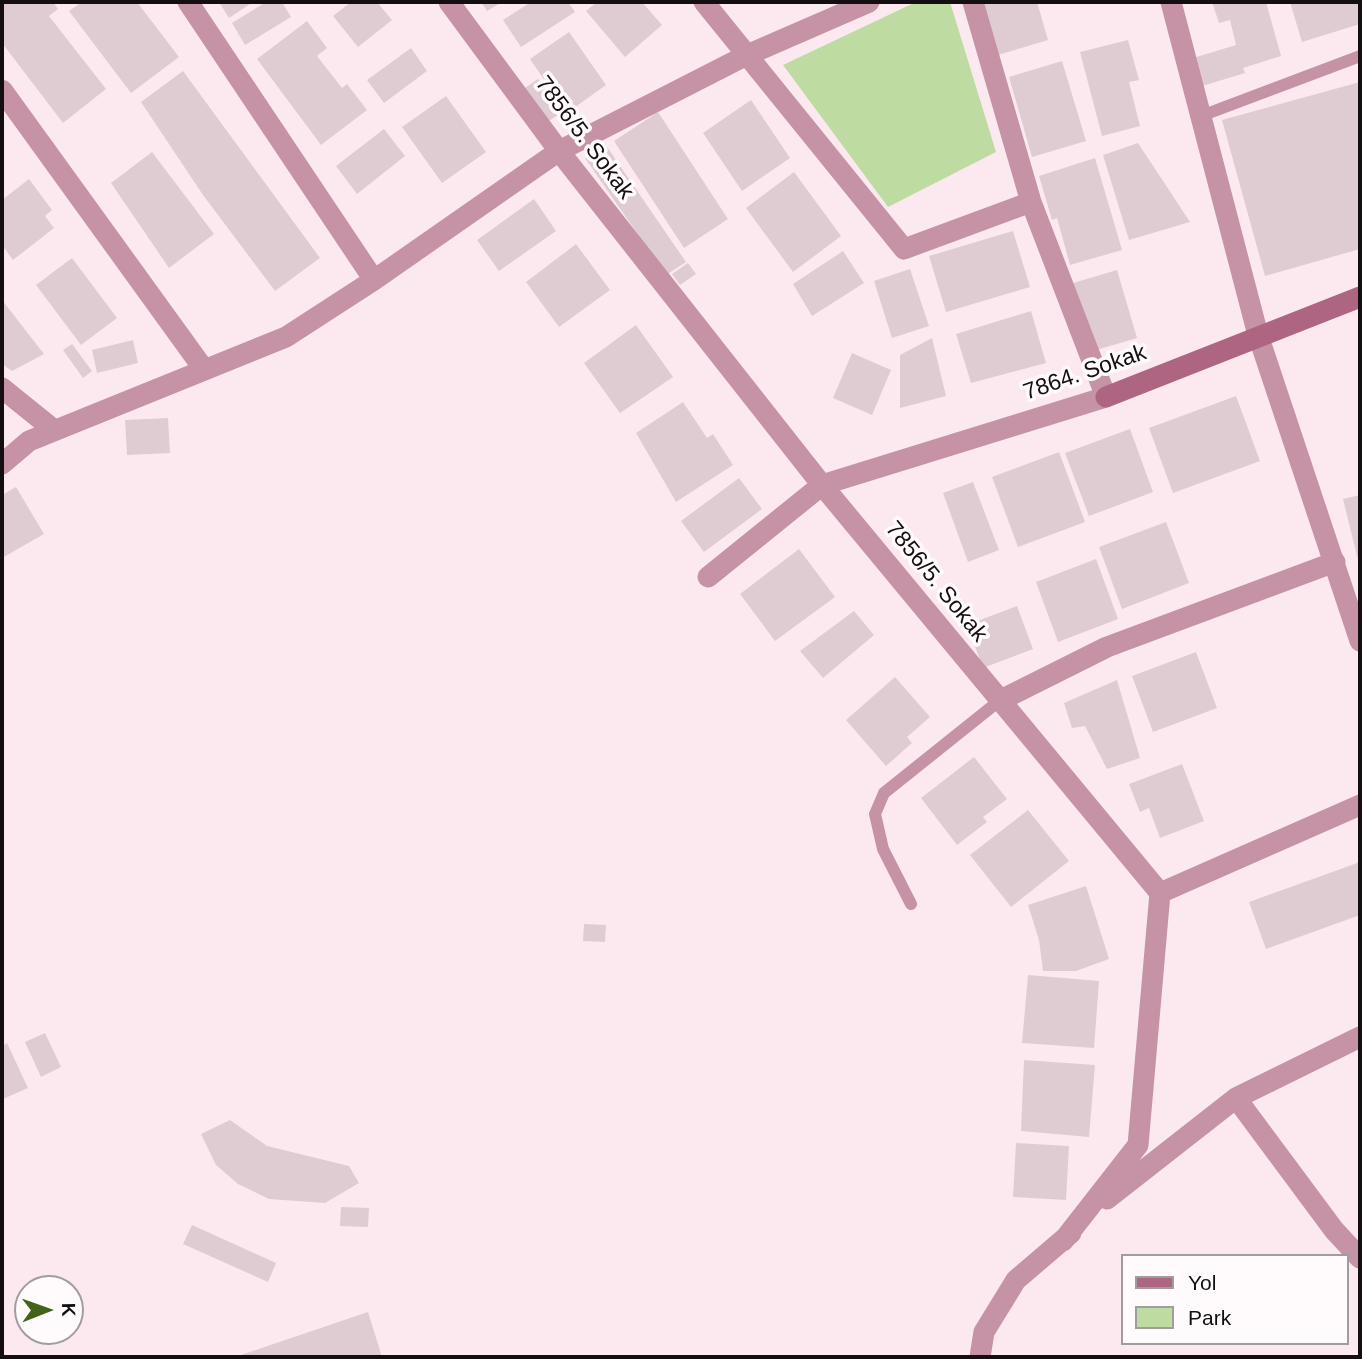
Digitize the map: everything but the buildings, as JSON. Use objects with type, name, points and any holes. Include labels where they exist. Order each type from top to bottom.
[{"type":"street","points":[[188,2],[374,281]]},
{"type":"street","name":"7856/5. Sokak","points":[[449,2],[559,151],[822,485],[1160,893]]},
{"type":"street","points":[[704,2],[745,56],[904,249],[1031,202]]},
{"type":"street","points":[[2,464],[29,441],[203,368],[286,337],[374,281],[559,151],[745,56],[869,2]]},
{"type":"street","points":[[973,2],[1031,202],[1106,397]]},
{"type":"street","points":[[1171,2],[1258,335],[1360,641]]},
{"type":"street","points":[[2,90],[203,368]]},
{"type":"street","name":"7864. Sokak","points":[[822,485],[1106,397],[1360,297]]},
{"type":"street","points":[[2,388],[54,430]]},
{"type":"street","points":[[708,578],[822,485]]},
{"type":"street","points":[[999,701],[1107,647],[1335,562]]},
{"type":"street","points":[[1063,1241],[1138,1145],[1160,893],[1360,806]]},
{"type":"street","points":[[980,1357],[984,1332],[1016,1280],[1063,1241],[1114,1192],[1236,1098],[1360,1037]]},
{"type":"street","points":[[1236,1098],[1334,1230],[1360,1258]]},
{"type":"lane","points":[[1201,116],[1360,56]]},
{"type":"lane","points":[[911,904],[883,849],[876,814],[884,793],[999,701]]},
{"type":"green space","points":[[916,2],[950,2],[996,152],[888,207],[783,65]]}]
